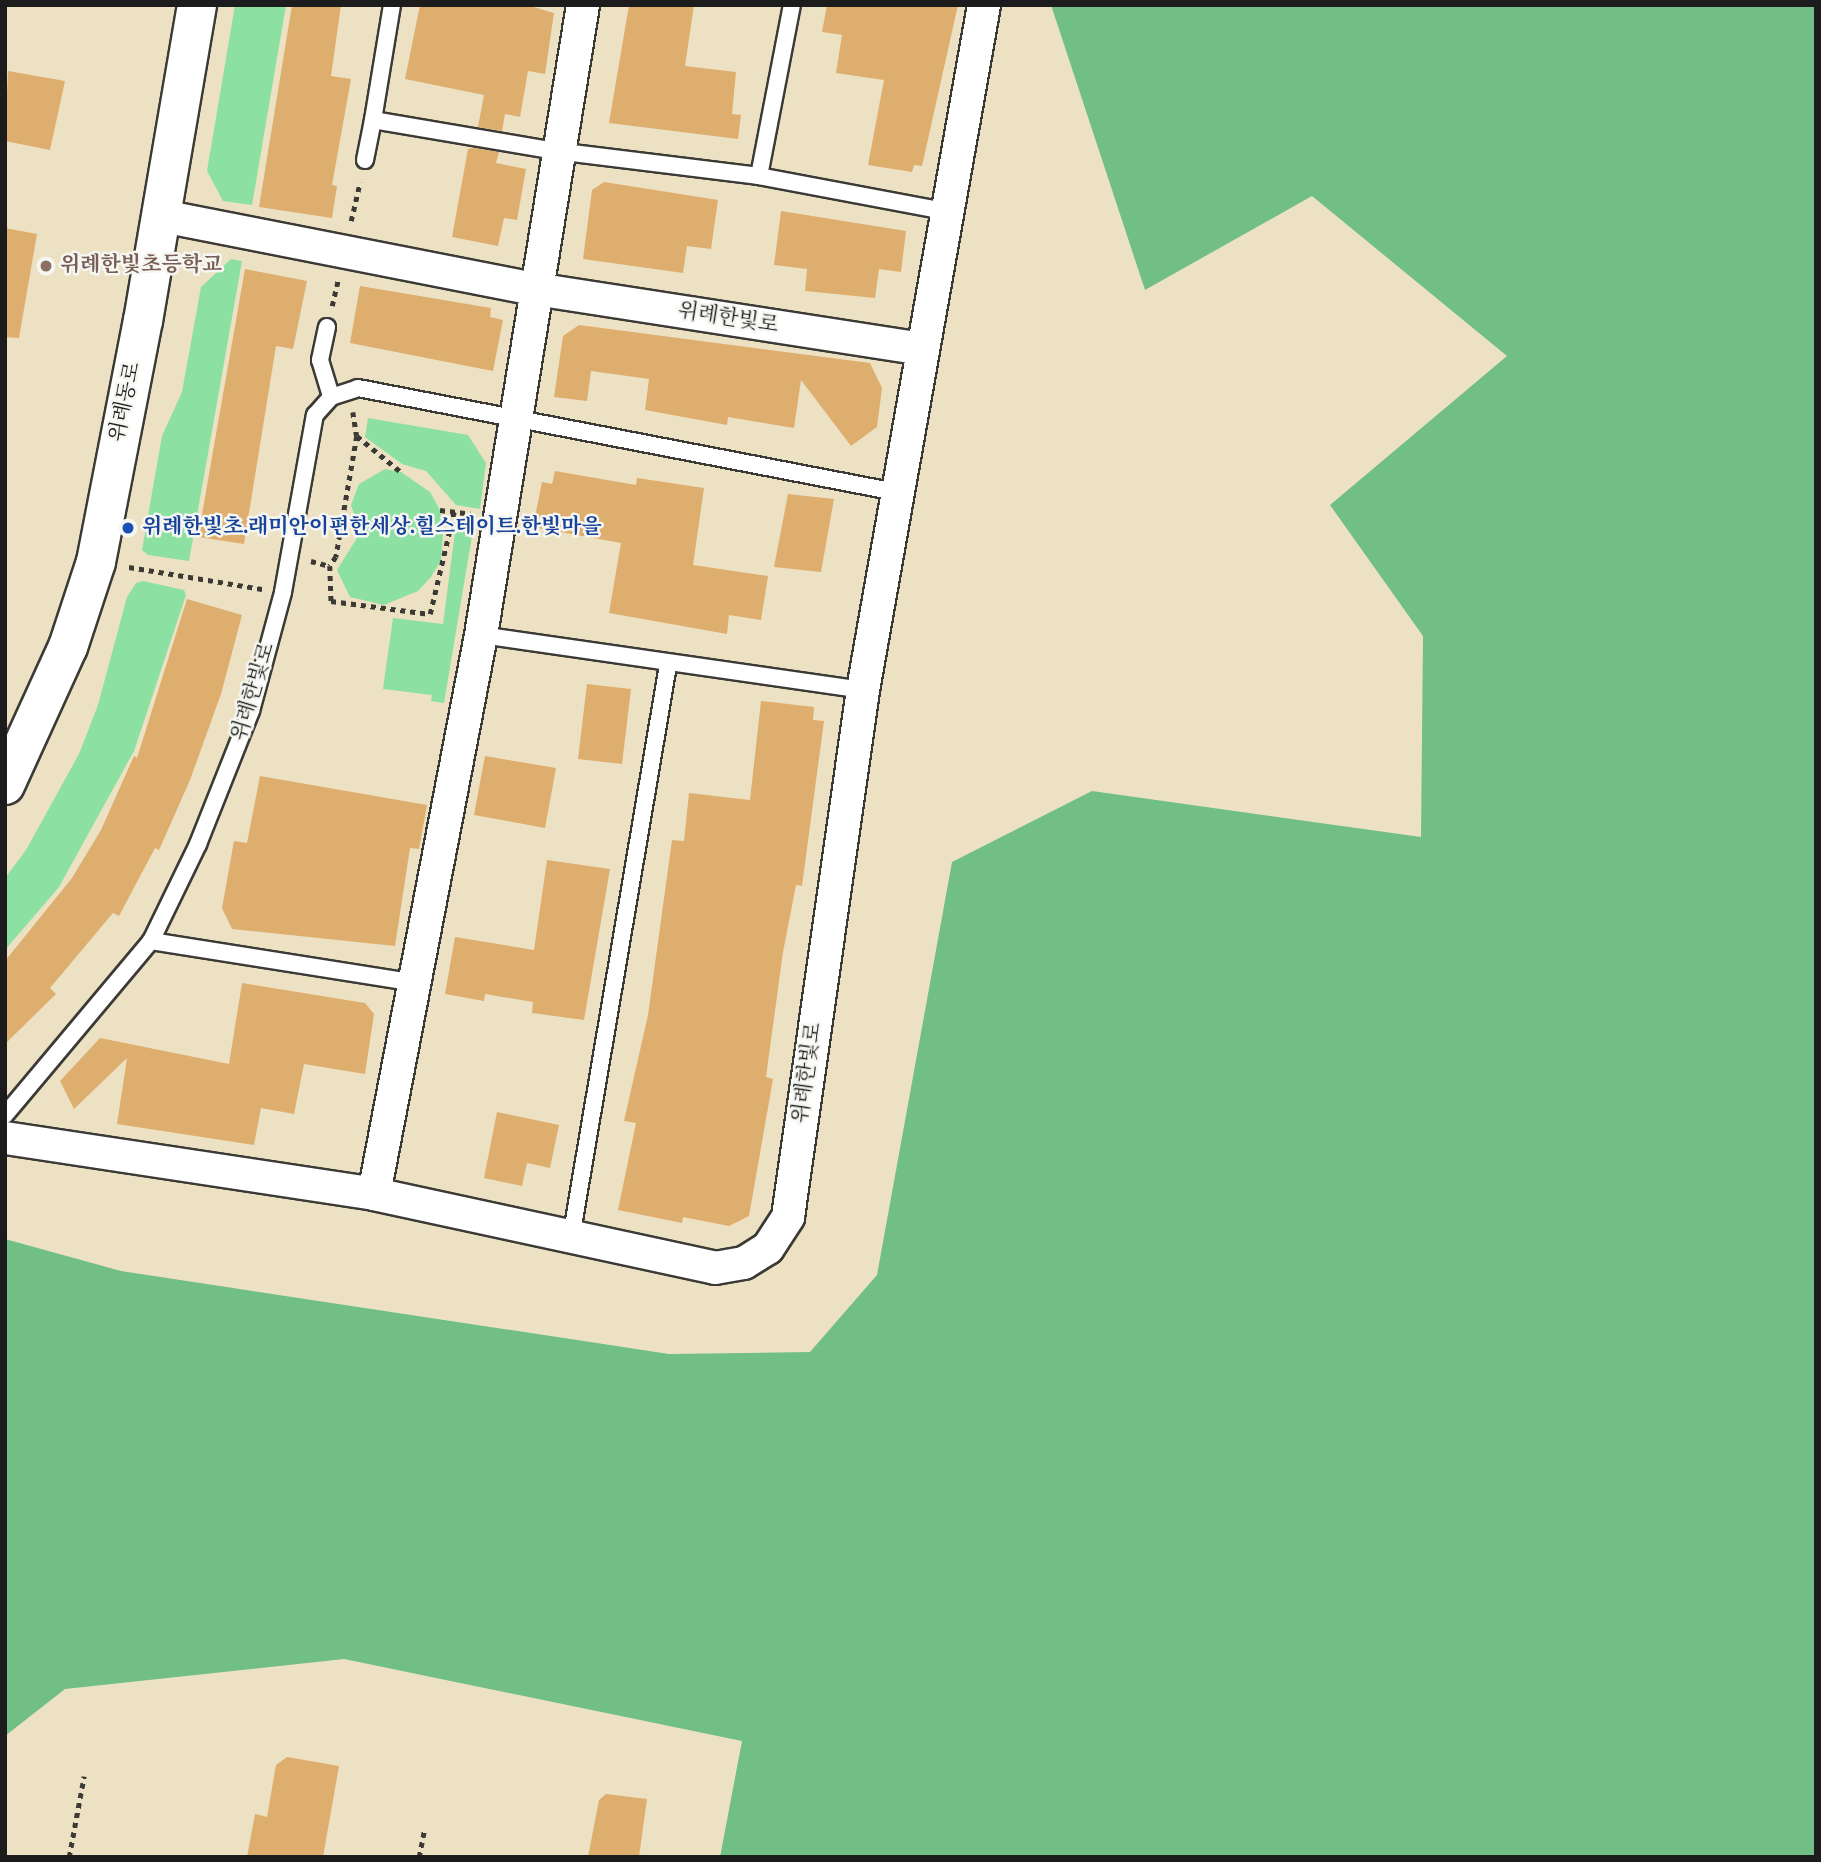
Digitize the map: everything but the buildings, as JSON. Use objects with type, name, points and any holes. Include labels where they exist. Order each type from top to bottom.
[{"type":"street","name":"위례동로","points":[[5,785],[68,647],[96,562],[162,216],[197,5]]},
{"type":"street","points":[[374,1195],[481,635],[556,151],[583,5]]},
{"type":"street","name":"위례한빛로","points":[[5,1138],[374,1195],[715,1268],[744,1263],[768,1248],[788,1217],[863,690],[944,211],[984,5]]},
{"type":"street","name":"위례한빛로","points":[[162,216],[535,289],[921,349]]},
{"type":"lane","points":[[365,160],[392,5]]},
{"type":"lane","points":[[759,176],[792,5]]},
{"type":"lane","points":[[373,120],[556,151],[759,176],[944,211]]},
{"type":"lane","points":[[327,327],[320,360],[331,397],[358,388],[896,492]]},
{"type":"lane","name":"위례한빛로","points":[[5,1115],[151,941],[198,845],[251,711],[283,592],[315,415],[331,397]]},
{"type":"lane","points":[[481,635],[668,665],[863,690]]},
{"type":"lane","points":[[571,1238],[668,665]]},
{"type":"lane","points":[[151,941],[415,983]]},
{"type":"path","points":[[327,327],[365,160]]},
{"type":"path","points":[[401,472],[357,436],[336,557],[330,566],[331,601],[430,614],[454,512],[440,510]]},
{"type":"path","points":[[96,562],[283,592]]},
{"type":"path","points":[[69,1857],[84,1776]]},
{"type":"path","points":[[419,1857],[424,1831]]},
{"type":"green space","points":[[235,5],[286,5],[252,205],[223,201],[207,171]]},
{"type":"green space","points":[[1051,5],[1816,5],[1816,1857],[720,1857],[742,1741],[344,1659],[65,1689],[5,1736],[5,1239],[121,1271],[669,1354],[810,1352],[877,1275],[952,862],[1092,791],[1421,837],[1423,636],[1330,505],[1507,356],[1312,196],[1145,290]]},
{"type":"green space","points":[[231,259],[242,261],[189,561],[148,555],[142,550],[162,436],[182,392],[201,287]]},
{"type":"green space","points":[[368,418],[468,435],[486,463],[480,509],[456,505],[426,471],[402,464],[365,437]]},
{"type":"green space","points":[[385,469],[401,472],[430,492],[440,510],[443,534],[441,560],[431,577],[418,591],[384,605],[350,597],[337,570],[360,533],[351,505],[359,484]]},
{"type":"green space","points":[[456,524],[469,527],[472,536],[444,703],[431,701],[432,695],[383,689],[393,618],[443,624]]},
{"type":"green space","points":[[143,581],[184,590],[186,595],[134,751],[59,887],[5,950],[5,878],[26,850],[79,754],[98,705],[127,597],[136,583]]},
{"type":"place","name":"위례한빛초등학교","points":[[46,266]]},
{"type":"place","name":"위례한빛초.래미안이편한세상.힐스테이트.한빛마을","points":[[128,528]]}]
